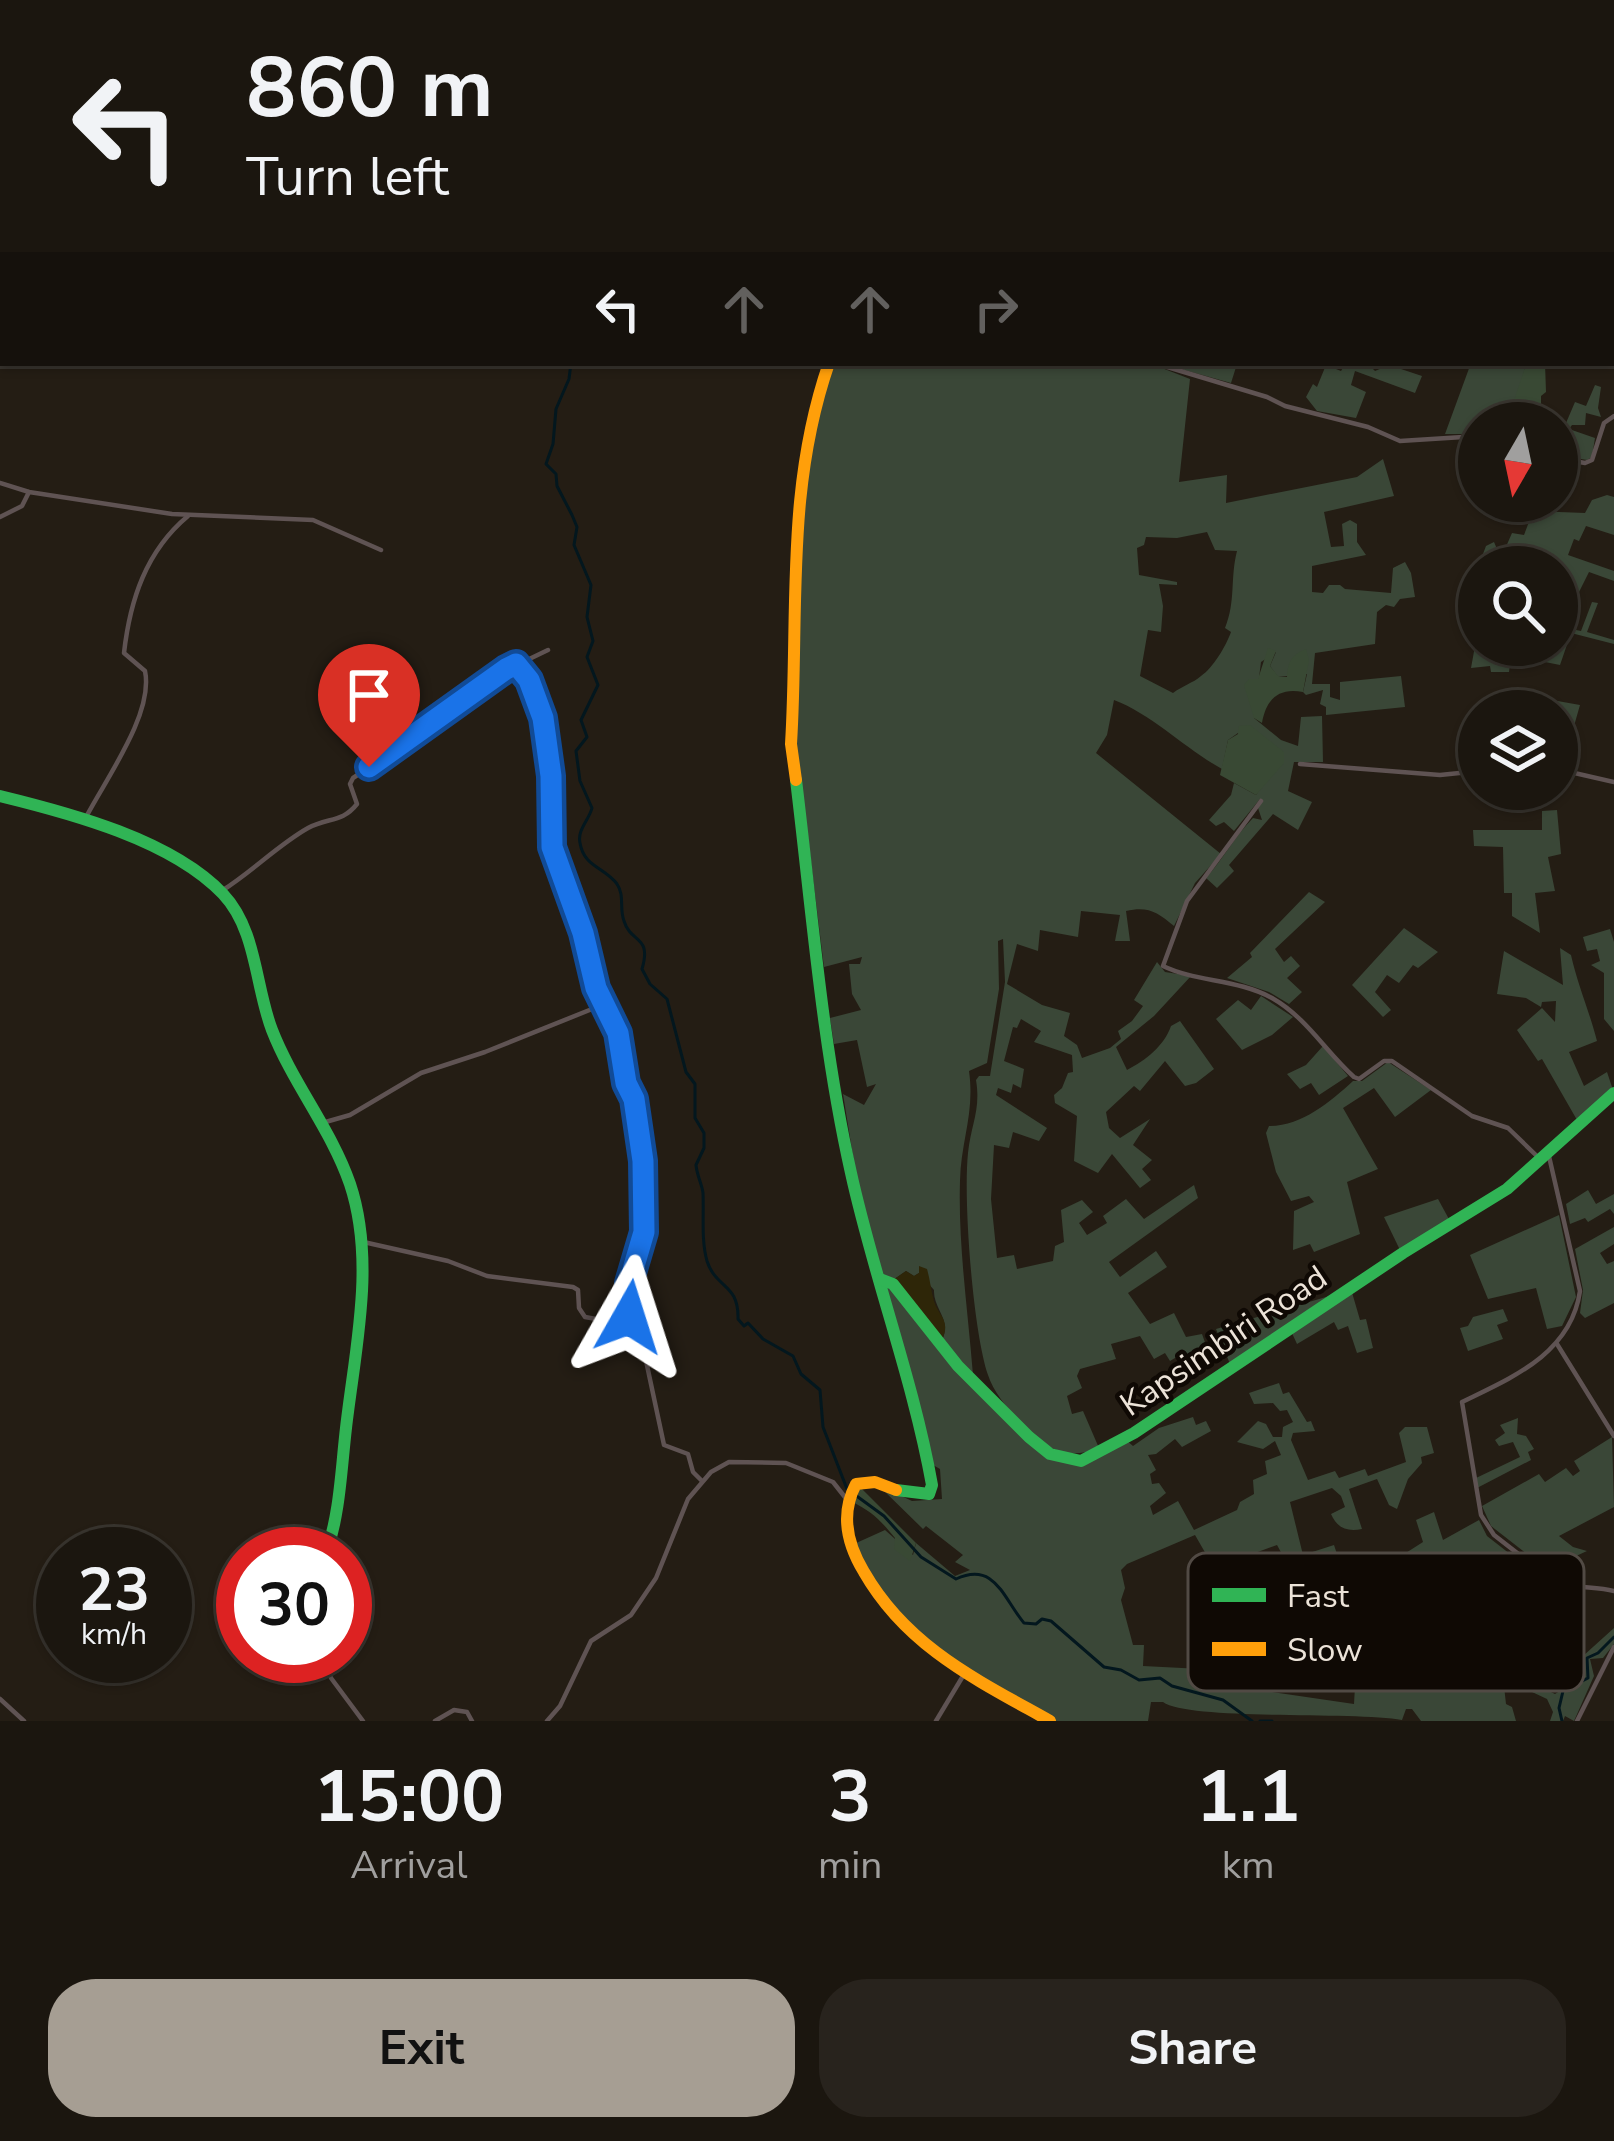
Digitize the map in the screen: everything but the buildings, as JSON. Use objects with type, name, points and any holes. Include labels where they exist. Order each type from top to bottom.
[{"type":"street","points":[[828,366],[809,424],[796,507],[792,602],[796,695],[791,744],[837,1095],[857,1205],[921,1421],[932,1485],[929,1493],[919,1497],[874,1480],[856,1484],[850,1496],[847,1536],[882,1606],[902,1628],[963,1676],[1050,1721]]},
{"type":"street","points":[[1164,366],[1400,440],[1458,437]]},
{"type":"street","points":[[1578,460],[1591,461],[1604,422],[1614,416]]},
{"type":"street","points":[[0,483],[29,492],[188,516],[313,520],[381,550]]},
{"type":"street","points":[[0,517],[22,506],[29,492]]},
{"type":"street","points":[[86,819],[146,699],[146,671],[124,652],[134,594],[156,551],[188,516]]},
{"type":"street","points":[[221,892],[309,828],[346,816],[356,804],[353,778],[482,684],[548,650]]},
{"type":"street","points":[[516,664],[529,680],[543,718],[551,776],[552,847],[583,933],[602,1005],[618,1033],[626,1083],[634,1099],[643,1161],[644,1232],[629,1283],[629,1325],[645,1356],[664,1445],[688,1454],[702,1481]]},
{"type":"street","points":[[1300,764],[1458,773]]},
{"type":"street","points":[[1578,774],[1614,782]]},
{"type":"street","points":[[0,796],[86,819],[166,856],[221,892],[242,925],[271,1027],[321,1124],[357,1210],[362,1277],[333,1527]]},
{"type":"street","points":[[1261,801],[1187,901],[1163,966],[1224,980],[1275,999],[1314,1030],[1354,1077],[1359,1079],[1393,1060],[1466,1113],[1508,1128],[1545,1156],[1580,1292],[1576,1309],[1556,1342],[1522,1374],[1462,1402],[1477,1506],[1494,1535],[1517,1553]]},
{"type":"street","points":[[321,1124],[350,1115],[421,1073],[602,1005]]},
{"type":"street","name":"Kapsimbiri Road","points":[[880,1279],[896,1287],[958,1366],[1029,1437],[1049,1454],[1081,1461],[1134,1432],[1403,1252],[1492,1199],[1614,1093]]},
{"type":"street","points":[[358,1241],[448,1261],[487,1276],[573,1287],[586,1317],[629,1325]]},
{"type":"street","points":[[1556,1342],[1614,1436]]},
{"type":"street","points":[[547,1721],[591,1642],[631,1615],[656,1578],[683,1511],[702,1481],[729,1462],[786,1463],[833,1482],[850,1496]]},
{"type":"street","points":[[1584,1584],[1614,1591]]},
{"type":"street","points":[[1577,1721],[1614,1646]]},
{"type":"street","points":[[936,1721],[963,1676]]},
{"type":"street","points":[[335,1683],[363,1721]]},
{"type":"street","points":[[0,1699],[24,1721]]},
{"type":"street","points":[[435,1721],[458,1710],[467,1712],[472,1721]]},
{"type":"green space","points":[[831,366],[1162,366],[1190,379],[1179,482],[1227,475],[1226,503],[1357,477],[1383,459],[1394,496],[1324,512],[1331,547],[1344,546],[1342,524],[1350,520],[1357,524],[1357,542],[1366,555],[1312,566],[1312,592],[1323,593],[1329,585],[1340,585],[1391,593],[1393,568],[1405,562],[1415,597],[1400,599],[1394,607],[1386,605],[1377,612],[1375,644],[1315,653],[1312,684],[1330,684],[1330,697],[1340,700],[1340,682],[1401,676],[1405,707],[1326,715],[1326,707],[1320,704],[1323,690],[1303,692],[1307,674],[1278,677],[1270,666],[1276,652],[1261,662],[1254,718],[1281,740],[1298,746],[1301,717],[1322,716],[1323,762],[1294,762],[1288,791],[1312,802],[1298,830],[1273,814],[1229,865],[1234,871],[1217,888],[1206,878],[1253,818],[1262,820],[1260,799],[1234,831],[1224,822],[1216,826],[1209,820],[1231,795],[1234,783],[1256,795],[1274,769],[1238,733],[1228,740],[1222,769],[1114,700],[1107,735],[1096,753],[1221,854],[1195,883],[1174,926],[1152,911],[1126,911],[1130,941],[1115,941],[1120,915],[1081,911],[1078,937],[1040,930],[1038,951],[1017,944],[1007,984],[1042,1005],[1070,1013],[1064,1036],[1077,1045],[1082,1058],[1121,1039],[1118,1031],[1143,1006],[1134,1000],[1157,962],[1165,972],[1191,976],[1154,1016],[1116,1047],[1127,1070],[1154,1052],[1171,1026],[1180,1021],[1214,1069],[1185,1086],[1165,1061],[1140,1091],[1134,1086],[1106,1112],[1109,1128],[1120,1138],[1150,1119],[1133,1145],[1152,1160],[1142,1169],[1151,1180],[1140,1188],[1112,1154],[1098,1173],[1074,1161],[1077,1116],[1055,1103],[1054,1095],[1073,1072],[1072,1055],[1034,1042],[1041,1031],[1021,1019],[1013,1027],[1004,1061],[1024,1069],[1021,1088],[1013,1084],[1011,1093],[998,1088],[996,1095],[1047,1128],[1039,1141],[1013,1132],[1009,1148],[994,1145],[991,1199],[997,1258],[1014,1255],[1017,1269],[1053,1261],[1055,1246],[1064,1242],[1061,1210],[1082,1200],[1093,1212],[1079,1223],[1087,1235],[1107,1223],[1103,1216],[1126,1199],[1144,1219],[1194,1185],[1198,1198],[1109,1262],[1120,1277],[1156,1251],[1167,1267],[1128,1293],[1150,1324],[1174,1313],[1186,1337],[1202,1334],[1208,1351],[1188,1367],[1180,1355],[1170,1361],[1165,1353],[1154,1359],[1140,1336],[1111,1344],[1116,1359],[1080,1369],[1077,1376],[1082,1388],[1067,1396],[1072,1414],[1083,1411],[1099,1448],[1088,1452],[1051,1448],[1015,1416],[991,1382],[978,1328],[968,1232],[968,1153],[976,1080],[990,1076],[1005,982],[1003,939],[998,941],[999,989],[987,1063],[969,1071],[961,1166],[960,1229],[973,1375],[942,1340],[945,1326],[934,1290],[919,1273],[914,1276],[906,1271],[893,1280],[883,1275],[858,1187],[843,1094],[864,1105],[876,1084],[867,1087],[857,1040],[834,1044],[830,1018],[861,1010],[852,994],[849,964],[860,964],[862,957],[824,967],[794,724],[798,506],[811,424]],"holes":[[[1207,532],[1215,550],[1237,551],[1225,628],[1231,632],[1210,668],[1173,693],[1140,676],[1148,630],[1161,632],[1159,584],[1177,582],[1139,575],[1137,548],[1146,537]]]},
{"type":"green space","points":[[1170,366],[1236,366],[1231,383]]},
{"type":"green space","points":[[1326,366],[1341,371],[1344,366],[1370,366],[1375,371],[1392,366],[1422,376],[1415,393],[1355,371],[1351,385],[1366,392],[1356,418],[1317,411],[1306,397],[1313,384],[1317,387]]},
{"type":"green space","points":[[1470,366],[1525,366],[1516,402],[1458,402],[1458,434],[1445,434]]},
{"type":"green space","points":[[1525,366],[1545,366],[1546,392],[1541,402],[1514,402]]},
{"type":"green space","points":[[1595,385],[1601,387],[1601,417],[1586,413],[1585,425],[1578,425],[1578,403],[1586,406]]},
{"type":"green space","points":[[1578,432],[1595,438],[1592,457],[1578,458]]},
{"type":"green space","points":[[1614,497],[1614,535],[1586,526],[1571,546],[1506,546],[1512,533],[1524,535],[1529,522],[1578,522],[1578,513],[1585,513],[1592,500]]},
{"type":"green space","points":[[1578,558],[1614,571],[1614,581],[1589,572],[1578,594]]},
{"type":"green space","points":[[1592,602],[1598,603],[1587,632],[1614,640],[1614,644],[1578,635]]},
{"type":"green space","points":[[1268,648],[1276,651],[1270,666],[1279,677],[1287,677],[1291,660],[1301,651],[1306,649],[1309,660],[1303,692],[1275,697],[1262,723],[1254,718],[1244,685],[1258,679]]},
{"type":"green space","points":[[1490,666],[1510,666],[1509,672],[1491,672]]},
{"type":"green space","points":[[1250,725],[1284,752],[1284,763],[1256,795],[1220,775],[1228,740],[1238,734],[1239,726]]},
{"type":"green space","points":[[1557,810],[1561,854],[1548,857],[1555,891],[1535,893],[1540,933],[1512,916],[1512,893],[1504,893],[1503,847],[1474,846],[1473,830],[1542,830],[1542,811]]},
{"type":"green space","points":[[1309,892],[1325,902],[1275,949],[1284,962],[1291,956],[1300,966],[1287,978],[1302,992],[1289,1004],[1227,978],[1252,957],[1250,953]]},
{"type":"green space","points":[[1404,928],[1438,952],[1418,968],[1413,965],[1399,983],[1387,975],[1375,992],[1391,1010],[1383,1017],[1352,985]]},
{"type":"green space","points":[[1610,929],[1614,1031],[1604,1019],[1604,973],[1591,965],[1600,961],[1597,949],[1587,951],[1583,937]]},
{"type":"green space","points":[[1560,948],[1571,955],[1597,1041],[1569,1052],[1584,1086],[1607,1072],[1613,1090],[1577,1120],[1542,1059],[1538,1061],[1517,1030],[1542,1008],[1555,1022],[1556,1001],[1542,1002],[1541,1007],[1526,998],[1497,994],[1504,951],[1563,985]]},
{"type":"green space","points":[[1261,996],[1293,1017],[1272,1035],[1242,1050],[1216,1019],[1238,1000],[1251,1010]]},
{"type":"green space","points":[[1323,1046],[1348,1076],[1319,1095],[1311,1083],[1300,1089],[1287,1074],[1306,1065]]},
{"type":"green space","points":[[1388,1062],[1431,1090],[1395,1117],[1374,1088],[1343,1108],[1378,1169],[1347,1182],[1360,1234],[1314,1252],[1310,1244],[1293,1250],[1294,1211],[1314,1202],[1309,1196],[1291,1201],[1276,1172],[1266,1133],[1269,1126],[1304,1117]]},
{"type":"green space","points":[[1588,1190],[1596,1204],[1614,1194],[1614,1214],[1610,1209],[1588,1222],[1585,1218],[1570,1224],[1566,1204]]},
{"type":"green space","points":[[1438,1199],[1450,1221],[1400,1250],[1384,1217]]},
{"type":"green space","points":[[1559,1215],[1576,1297],[1562,1326],[1547,1329],[1536,1288],[1488,1299],[1470,1255]]},
{"type":"green space","points":[[1614,1227],[1614,1244],[1600,1253],[1607,1264],[1614,1261],[1614,1303],[1585,1318],[1580,1313],[1583,1290],[1575,1249]]},
{"type":"green space","points":[[885,1282],[1042,1452],[1054,1458],[1086,1460],[1126,1440],[1133,1446],[1159,1428],[1193,1417],[1196,1425],[1206,1421],[1211,1431],[1182,1447],[1175,1439],[1148,1455],[1156,1470],[1150,1474],[1152,1484],[1159,1483],[1166,1493],[1150,1506],[1153,1515],[1178,1501],[1194,1530],[1237,1510],[1240,1502],[1254,1494],[1253,1480],[1267,1474],[1265,1461],[1281,1455],[1275,1441],[1263,1449],[1237,1442],[1258,1421],[1266,1424],[1273,1437],[1282,1437],[1283,1427],[1293,1422],[1287,1410],[1280,1411],[1273,1403],[1254,1404],[1249,1393],[1279,1383],[1283,1394],[1289,1392],[1307,1422],[1311,1421],[1315,1431],[1293,1433],[1291,1440],[1308,1480],[1335,1471],[1339,1478],[1365,1469],[1368,1476],[1406,1462],[1399,1433],[1405,1427],[1427,1427],[1434,1453],[1421,1457],[1397,1509],[1389,1505],[1377,1479],[1349,1489],[1362,1529],[1336,1523],[1331,1514],[1345,1507],[1332,1488],[1290,1502],[1303,1553],[1281,1553],[1277,1545],[1255,1553],[1205,1553],[1195,1535],[1127,1564],[1121,1570],[1125,1588],[1121,1600],[1133,1645],[1144,1645],[1143,1666],[1188,1668],[1188,1691],[1271,1691],[1354,1704],[1355,1691],[1505,1691],[1516,1721],[1421,1721],[1412,1709],[1406,1709],[1402,1720],[1238,1714],[1151,1702],[1148,1721],[1056,1721],[965,1673],[914,1634],[880,1596],[854,1544],[885,1530],[913,1555],[916,1543],[955,1576],[970,1570],[955,1562],[963,1555],[926,1526],[923,1529],[878,1485],[912,1501],[942,1499],[940,1469],[933,1465]]},
{"type":"green space","points":[[1351,1289],[1373,1348],[1357,1353],[1348,1326],[1338,1330],[1334,1322],[1297,1344],[1291,1331]]},
{"type":"green space","points":[[1333,1295],[1230,1364],[1216,1329]]},
{"type":"green space","points":[[1503,1309],[1508,1321],[1497,1325],[1503,1339],[1468,1351],[1460,1328],[1468,1326],[1473,1317]]},
{"type":"green space","points":[[1518,1418],[1517,1434],[1526,1436],[1534,1449],[1528,1452],[1531,1460],[1477,1488],[1476,1478],[1520,1457],[1513,1442],[1499,1446],[1495,1440],[1505,1433],[1500,1425]]},
{"type":"green space","points":[[1612,1437],[1614,1507],[1559,1536],[1587,1551],[1526,1553],[1491,1526],[1482,1506],[1539,1474],[1545,1482],[1566,1468],[1573,1476],[1580,1471],[1574,1461]]},
{"type":"green space","points":[[860,1487],[916,1543],[910,1561],[894,1549],[895,1538],[881,1522],[852,1502]]},
{"type":"green space","points":[[1434,1512],[1443,1540],[1479,1520],[1487,1536],[1509,1553],[1406,1553],[1423,1542],[1416,1520]]},
{"type":"green space","points":[[1334,1545],[1337,1553],[1309,1553]]},
{"type":"green space","points":[[1614,1628],[1614,1644],[1603,1658],[1590,1659],[1594,1676],[1574,1721],[1565,1716],[1563,1721],[1550,1721],[1553,1712],[1547,1699],[1530,1691],[1584,1691],[1584,1655]]},
{"type":"sand","points":[[919,1266],[927,1269],[945,1323],[942,1340],[893,1280],[906,1271],[914,1276]]},
{"type":"waterway","points":[[571,366],[556,409],[546,464],[556,474],[577,527],[574,545],[591,585],[587,617],[593,641],[587,657],[598,685],[581,720],[587,737],[576,751],[580,781],[592,808],[580,843],[590,862],[619,889],[624,921],[643,945],[642,969],[667,999],[686,1072],[695,1084],[695,1118],[704,1133],[704,1148],[696,1165],[711,1270],[731,1292],[744,1326],[748,1323],[763,1339],[793,1356],[801,1374],[820,1390],[823,1427],[847,1489],[884,1516],[921,1557],[956,1579],[969,1575],[989,1578],[1024,1623],[1051,1621],[1104,1667],[1139,1680],[1160,1678],[1188,1690]]},
{"type":"waterway","points":[[1584,1680],[1588,1678],[1587,1658],[1614,1637]]},
{"type":"waterway","points":[[1190,1691],[1223,1700],[1252,1721]]},
{"type":"waterway","points":[[1562,1721],[1563,1691]]},
{"type":"waterway","points":[[1260,1721],[1272,1721]]},
{"type":"traffic: fast","points":[[796,780],[841,1124],[932,1485],[929,1494],[896,1490]]},
{"type":"traffic: fast","points":[[0,796],[88,820],[176,858],[223,894],[243,924],[272,1030],[342,1164],[358,1214],[361,1306],[333,1527]]},
{"type":"traffic: fast","points":[[880,1279],[893,1284],[958,1366],[1029,1437],[1050,1454],[1081,1461],[1134,1433],[1507,1189],[1614,1093]]},
{"type":"traffic: slow","points":[[796,780],[791,744],[796,552],[806,458],[828,366]]},
{"type":"traffic: slow","points":[[896,1490],[875,1482],[856,1484],[848,1506],[853,1551],[881,1598],[946,1659],[1050,1721]]},
{"type":"route","points":[[369,767],[506,669],[516,664],[529,680],[547,740],[552,847],[583,933],[602,1005],[618,1033],[626,1083],[634,1099],[643,1161],[644,1232],[629,1283],[629,1317]]}]
